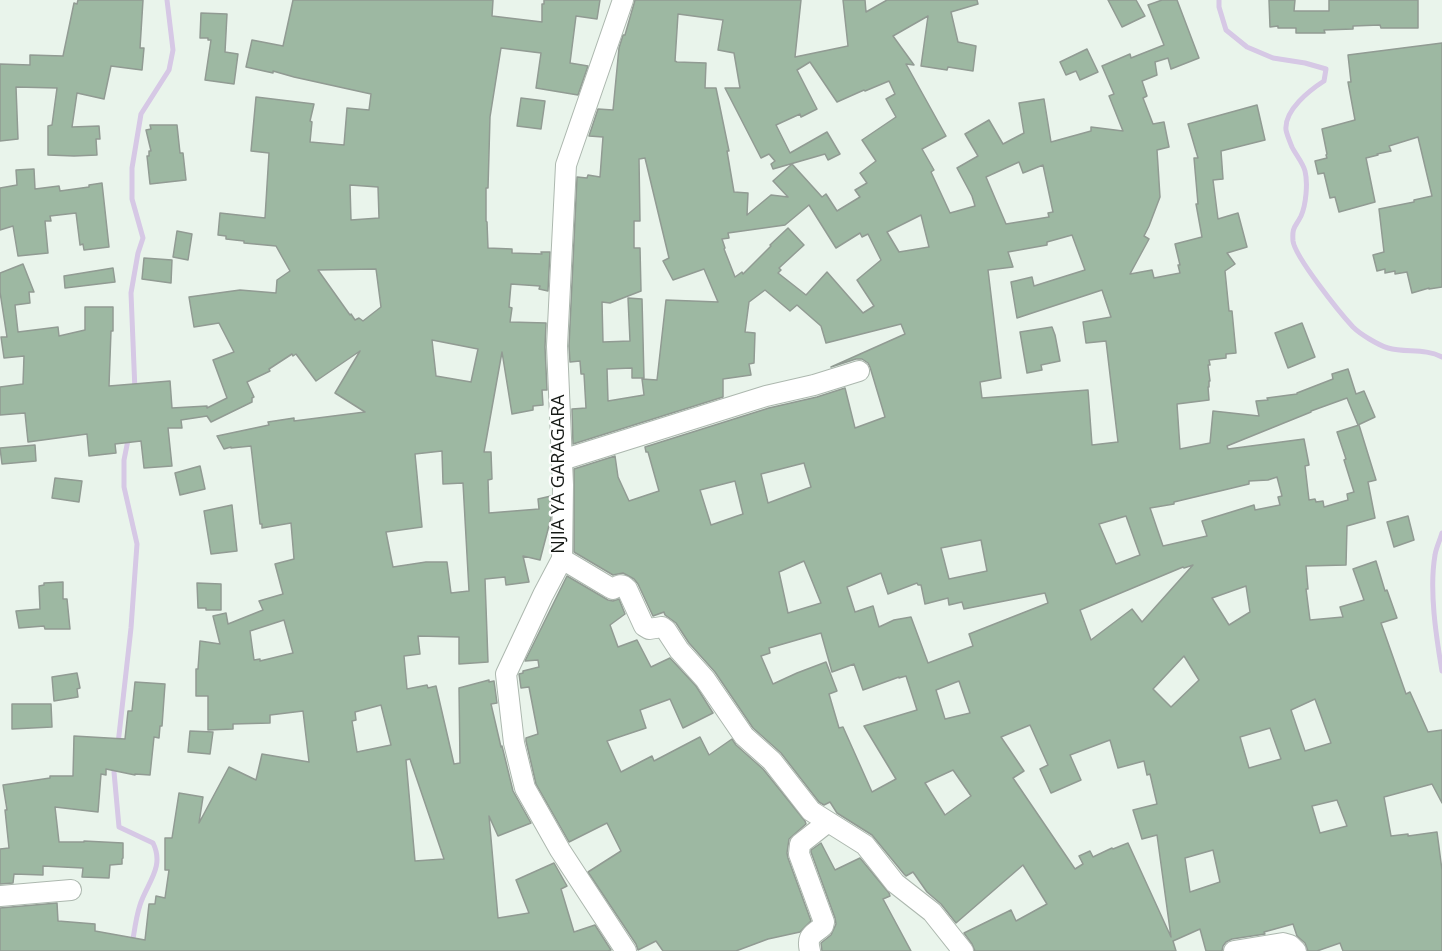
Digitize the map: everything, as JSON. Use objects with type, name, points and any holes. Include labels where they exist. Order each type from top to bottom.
[{"type":"street","name":"NJIA YA GARAGARA","points":[[623,0],[566,165],[557,346],[562,460],[562,559],[506,674],[514,743],[525,788],[560,849],[626,951]]},
{"type":"street","points":[[562,460],[745,402],[859,371]]},
{"type":"street","points":[[562,559],[609,587],[614,589],[624,585],[644,626],[648,629],[662,627],[666,630],[679,650],[705,679],[744,736],[772,761],[811,811],[865,845],[895,883],[932,912],[963,951]]},
{"type":"street","points":[[810,951],[808,940],[823,926],[824,922],[799,854],[799,848],[800,844],[828,822]]},
{"type":"street","points":[[0,896],[71,890]]},
{"type":"street","points":[[1234,951],[1283,943],[1290,945],[1296,951]]},
{"type":"building","points":[[78,0],[143,0],[140,48],[144,48],[142,70],[111,66],[104,99],[77,93],[72,127],[99,126],[100,139],[96,139],[97,155],[48,155],[48,126],[52,125],[57,88],[16,87],[18,139],[0,141],[0,64],[30,65],[30,55],[63,56],[74,3],[77,4]]},
{"type":"building","points":[[293,0],[493,0],[492,16],[542,22],[544,0],[600,0],[597,19],[576,16],[570,63],[588,66],[578,95],[536,88],[541,53],[501,48],[490,117],[488,188],[486,188],[488,248],[512,249],[512,253],[550,252],[548,291],[539,289],[540,286],[511,284],[510,322],[546,323],[547,390],[542,390],[543,405],[533,406],[533,410],[512,414],[502,352],[484,452],[491,452],[492,479],[488,480],[489,513],[539,509],[538,499],[551,496],[551,518],[540,560],[523,556],[529,582],[506,585],[505,577],[485,579],[488,662],[459,664],[459,637],[418,636],[420,654],[404,656],[407,689],[427,685],[428,688],[436,686],[454,764],[460,763],[459,688],[489,680],[489,682],[494,681],[497,703],[491,704],[501,747],[513,791],[531,823],[498,836],[489,816],[498,918],[529,913],[516,880],[554,863],[567,886],[561,889],[574,932],[595,925],[611,950],[0,951],[0,908],[57,903],[58,921],[95,924],[95,931],[145,940],[149,904],[155,904],[156,896],[165,898],[169,870],[165,870],[165,838],[172,838],[179,793],[203,797],[199,823],[229,767],[256,780],[262,754],[309,762],[303,711],[270,715],[270,723],[233,724],[233,729],[208,730],[208,696],[196,696],[196,669],[198,669],[200,641],[220,644],[213,616],[226,613],[228,624],[263,610],[259,601],[283,594],[275,564],[294,559],[291,523],[262,528],[260,524],[251,446],[224,449],[217,436],[269,425],[268,422],[365,412],[335,393],[360,351],[316,381],[296,354],[293,356],[292,354],[269,369],[270,371],[247,382],[254,397],[252,402],[211,422],[207,416],[181,420],[182,428],[168,428],[172,466],[144,468],[141,441],[115,444],[116,453],[89,456],[87,434],[28,442],[25,413],[0,415],[0,387],[23,384],[24,356],[4,358],[1,337],[7,337],[0,292],[0,273],[23,264],[34,292],[29,292],[30,303],[15,305],[18,332],[58,327],[59,336],[85,330],[85,307],[113,307],[109,386],[170,381],[172,408],[207,406],[207,408],[227,398],[213,360],[234,352],[219,323],[194,327],[189,297],[240,290],[276,293],[277,280],[290,271],[276,246],[244,243],[244,241],[226,239],[226,236],[218,235],[220,213],[265,218],[269,153],[251,151],[256,97],[314,104],[310,121],[312,122],[310,142],[344,145],[347,108],[369,110],[371,94],[246,67],[252,40],[283,46]],"holes":[[[350,185],[378,187],[379,218],[351,220]],[[376,269],[381,307],[363,321],[359,318],[355,320],[318,270]],[[432,340],[478,349],[471,382],[436,376]],[[442,451],[443,484],[463,483],[469,591],[451,593],[447,562],[426,562],[393,567],[386,532],[422,527],[415,454]],[[284,620],[293,653],[260,661],[260,659],[254,660],[250,631]],[[381,705],[391,745],[357,752],[352,721],[356,720],[355,712]],[[410,759],[444,859],[415,861],[406,760]]]},
{"type":"building","points":[[635,0],[801,0],[795,57],[848,46],[843,0],[865,0],[866,12],[887,0],[977,0],[978,4],[951,12],[958,42],[976,46],[973,71],[921,66],[928,16],[893,36],[914,65],[906,64],[946,136],[922,149],[934,170],[931,172],[950,213],[975,206],[957,168],[978,156],[965,134],[989,120],[1003,144],[1024,133],[1019,103],[1044,99],[1051,142],[1091,131],[1091,127],[1123,131],[1109,96],[1114,94],[1102,66],[1130,54],[1131,58],[1164,45],[1148,5],[1162,0],[1177,0],[1199,58],[1171,69],[1168,58],[1155,62],[1157,75],[1142,81],[1147,96],[1143,98],[1153,124],[1164,122],[1169,147],[1157,150],[1160,197],[1144,236],[1149,239],[1130,274],[1152,270],[1154,278],[1180,273],[1175,244],[1202,237],[1196,204],[1198,204],[1194,158],[1198,158],[1188,124],[1257,105],[1265,140],[1221,151],[1223,179],[1213,180],[1218,219],[1238,213],[1247,247],[1227,253],[1235,264],[1225,271],[1236,353],[1226,354],[1226,358],[1209,360],[1209,400],[1177,404],[1180,449],[1210,443],[1213,411],[1259,416],[1256,401],[1297,394],[1333,379],[1332,374],[1348,369],[1356,394],[1364,391],[1375,417],[1358,425],[1347,398],[1227,446],[1228,449],[1304,439],[1309,465],[1305,466],[1309,500],[1323,501],[1324,507],[1348,500],[1347,494],[1354,492],[1337,432],[1359,425],[1376,480],[1368,482],[1375,518],[1347,526],[1346,565],[1306,566],[1310,620],[1343,617],[1340,607],[1364,600],[1353,569],[1376,561],[1385,591],[1387,590],[1397,618],[1381,623],[1406,694],[1410,692],[1428,732],[1442,730],[1442,803],[1432,784],[1384,797],[1391,836],[1437,832],[1442,870],[1442,951],[1343,951],[1340,943],[1317,951],[1308,951],[1305,943],[1297,936],[1293,924],[1264,932],[1265,934],[1232,939],[1226,942],[1222,951],[1206,951],[1200,929],[1173,941],[1176,951],[975,951],[964,933],[1011,910],[1016,921],[1047,904],[1023,865],[956,923],[941,904],[927,892],[913,872],[906,876],[872,835],[837,813],[830,802],[824,805],[819,802],[781,753],[753,728],[715,672],[689,643],[676,623],[664,612],[653,616],[634,579],[623,573],[613,575],[574,552],[574,469],[615,456],[618,477],[629,501],[659,491],[645,447],[769,408],[845,388],[855,428],[885,417],[868,363],[862,359],[856,359],[831,367],[905,334],[901,324],[826,343],[821,326],[797,305],[790,311],[765,290],[749,302],[745,332],[755,333],[754,363],[749,364],[751,375],[723,379],[723,397],[573,444],[572,409],[586,408],[584,374],[581,374],[580,361],[570,362],[569,346],[577,177],[587,178],[588,175],[600,177],[603,137],[589,136],[598,109],[613,110],[619,48],[623,35],[625,35]],"holes":[[[678,14],[723,20],[718,50],[734,53],[740,88],[725,88],[761,158],[769,154],[775,161],[771,164],[773,169],[825,154],[828,160],[840,154],[827,132],[790,153],[776,125],[817,109],[797,70],[810,62],[837,102],[889,81],[895,94],[886,99],[896,117],[862,140],[876,161],[860,173],[867,183],[855,190],[860,197],[837,211],[826,194],[822,197],[792,164],[773,181],[788,197],[771,195],[747,215],[748,193],[734,192],[727,151],[729,151],[716,88],[705,88],[706,63],[675,61]],[[645,158],[669,258],[663,261],[673,280],[704,269],[718,302],[666,300],[657,380],[642,379],[644,395],[608,401],[607,369],[632,368],[632,378],[644,378],[642,299],[628,298],[630,341],[603,342],[602,302],[610,303],[641,291],[640,248],[634,248],[634,221],[640,221],[639,159]],[[1019,162],[1023,173],[1043,165],[1053,212],[1048,213],[1049,217],[1006,224],[986,177]],[[809,205],[836,248],[860,233],[862,237],[868,234],[881,260],[857,280],[874,306],[863,313],[827,272],[806,295],[778,273],[781,270],[779,268],[804,245],[788,228],[743,274],[742,272],[735,277],[722,239],[729,238],[728,233],[785,225]],[[921,215],[929,247],[899,252],[887,232]],[[1072,235],[1085,270],[1034,286],[1032,277],[1011,282],[1017,318],[1102,290],[1111,317],[1083,322],[1086,343],[1106,341],[1118,442],[1092,445],[1088,390],[982,398],[980,382],[1001,378],[988,270],[1013,267],[1008,252],[1047,245],[1047,242]],[[804,463],[811,487],[768,503],[761,474]],[[1277,477],[1282,496],[1278,497],[1280,505],[1255,510],[1254,505],[1202,521],[1207,536],[1163,546],[1150,508],[1174,504],[1174,502],[1249,484],[1249,481]],[[735,481],[743,514],[711,525],[700,490]],[[1126,516],[1140,555],[1116,564],[1099,524]],[[981,540],[987,571],[949,579],[941,548]],[[804,561],[821,603],[788,613],[779,572]],[[1193,565],[1142,622],[1132,609],[1091,640],[1080,610],[1183,567]],[[881,573],[888,594],[917,583],[921,585],[925,604],[948,598],[949,605],[962,602],[964,609],[1045,593],[1048,603],[969,634],[973,646],[928,663],[911,617],[894,620],[879,627],[873,606],[855,612],[847,587]],[[1246,586],[1250,612],[1229,625],[1212,598]],[[821,633],[832,672],[854,664],[863,690],[906,676],[917,710],[864,726],[896,779],[872,792],[843,727],[839,728],[829,694],[837,691],[826,662],[773,684],[761,656],[770,653],[769,648]],[[1184,656],[1199,680],[1171,707],[1153,689]],[[959,681],[970,713],[945,719],[936,690]],[[1315,699],[1331,743],[1305,751],[1291,710]],[[1030,725],[1048,765],[1040,769],[1051,793],[1081,780],[1070,755],[1110,740],[1118,768],[1144,761],[1147,775],[1150,774],[1157,804],[1133,810],[1142,839],[1157,835],[1171,937],[1128,843],[1093,857],[1090,851],[1079,856],[1083,864],[1075,869],[1013,778],[1024,771],[1001,737]],[[1270,728],[1281,759],[1249,768],[1240,737]],[[953,770],[971,796],[945,815],[925,783]],[[1337,800],[1347,826],[1320,833],[1312,806]],[[1213,850],[1220,882],[1190,892],[1185,858]]]},
{"type":"building","points":[[1108,0],[1136,0],[1145,16],[1122,27]]},
{"type":"building","points":[[1269,0],[1295,0],[1294,11],[1329,11],[1329,0],[1418,0],[1418,28],[1381,28],[1380,25],[1353,26],[1353,29],[1324,30],[1325,33],[1296,33],[1296,28],[1270,27]]},
{"type":"building","points":[[201,13],[227,14],[225,52],[238,54],[234,84],[205,80],[211,40],[200,38]]},
{"type":"building","points":[[1442,43],[1442,287],[1412,293],[1407,272],[1395,274],[1395,271],[1385,273],[1385,269],[1377,271],[1373,255],[1384,252],[1379,209],[1432,196],[1418,137],[1389,146],[1391,151],[1366,158],[1375,202],[1339,212],[1335,197],[1330,198],[1324,173],[1318,174],[1315,161],[1327,158],[1322,129],[1355,120],[1348,82],[1351,82],[1348,55]]},
{"type":"building","points":[[1087,49],[1098,72],[1080,80],[1076,71],[1066,75],[1060,62]]},
{"type":"building","points":[[521,98],[545,101],[541,129],[517,126]]},
{"type":"building","points":[[150,125],[177,125],[186,180],[150,184],[147,156],[151,151],[146,130],[151,129]]},
{"type":"building","points":[[34,169],[35,189],[59,186],[60,191],[102,183],[109,247],[84,250],[83,244],[80,245],[76,213],[50,216],[51,221],[45,221],[48,253],[18,256],[13,226],[0,230],[0,188],[17,185],[16,170]]},
{"type":"building","points":[[177,231],[192,234],[188,260],[173,257]]},
{"type":"building","points":[[144,258],[172,260],[171,283],[142,279]]},
{"type":"building","points":[[113,268],[115,282],[65,288],[64,276]]},
{"type":"building","points":[[1302,323],[1315,357],[1288,368],[1275,333]]},
{"type":"building","points":[[1052,327],[1060,361],[1041,365],[1042,370],[1027,373],[1020,332]]},
{"type":"building","points":[[35,445],[36,461],[2,464],[0,448]]},
{"type":"building","points":[[200,466],[205,489],[180,495],[175,473]]},
{"type":"building","points":[[55,478],[82,481],[79,502],[52,498]]},
{"type":"building","points":[[232,505],[237,551],[211,554],[204,511]]},
{"type":"building","points":[[1408,516],[1414,540],[1394,547],[1387,522]]},
{"type":"building","points":[[567,576],[608,600],[619,599],[625,614],[610,625],[618,647],[637,640],[651,667],[670,658],[696,686],[713,713],[683,728],[670,699],[640,710],[646,728],[607,741],[621,772],[652,756],[654,761],[700,737],[709,755],[732,739],[763,769],[805,821],[806,824],[789,839],[787,853],[811,921],[800,932],[768,939],[736,951],[663,951],[656,941],[638,950],[588,872],[621,851],[607,823],[569,842],[536,784],[526,741],[526,738],[538,734],[529,687],[521,688],[519,674],[539,667],[538,660],[525,661]]},
{"type":"building","points":[[63,582],[63,599],[67,599],[70,629],[45,629],[44,626],[19,628],[16,611],[40,609],[39,586],[44,583]]},
{"type":"building","points":[[197,583],[221,584],[221,610],[198,608]]},
{"type":"building","points":[[77,673],[80,688],[77,689],[78,697],[54,701],[52,677]]},
{"type":"building","points":[[135,682],[165,684],[162,726],[160,726],[159,738],[154,737],[150,775],[135,775],[106,769],[106,775],[101,774],[98,812],[55,807],[59,842],[123,843],[122,864],[110,865],[109,878],[82,877],[83,868],[43,866],[43,875],[14,874],[13,883],[0,884],[0,849],[9,848],[3,785],[50,778],[50,776],[73,776],[74,736],[125,739],[128,711],[132,711]]},
{"type":"building","points":[[12,704],[51,704],[52,727],[12,729]]},
{"type":"building","points":[[190,731],[213,732],[210,754],[188,752]]},
{"type":"building","points":[[821,843],[835,870],[860,858],[889,893],[890,896],[883,899],[911,951],[822,951],[821,943],[831,935],[836,924],[811,852]]},
{"type":"waterway","points":[[135,391],[131,293],[143,238],[132,199],[132,168],[141,114],[169,70],[173,50],[167,0]]},
{"type":"waterway","points":[[1219,0],[1226,30],[1247,47],[1273,58],[1326,69],[1324,81],[1299,101],[1286,123],[1292,147],[1303,165],[1306,176],[1304,206],[1293,232],[1293,241],[1301,259],[1338,310],[1360,333],[1388,348],[1429,352],[1442,357]]},
{"type":"waterway","points":[[118,744],[131,628],[137,544],[124,487],[124,460],[129,435]]},
{"type":"waterway","points":[[1442,533],[1433,569],[1433,598],[1442,671]]},
{"type":"waterway","points":[[115,765],[119,827],[153,843],[157,860],[154,875],[138,911],[131,951]]}]
